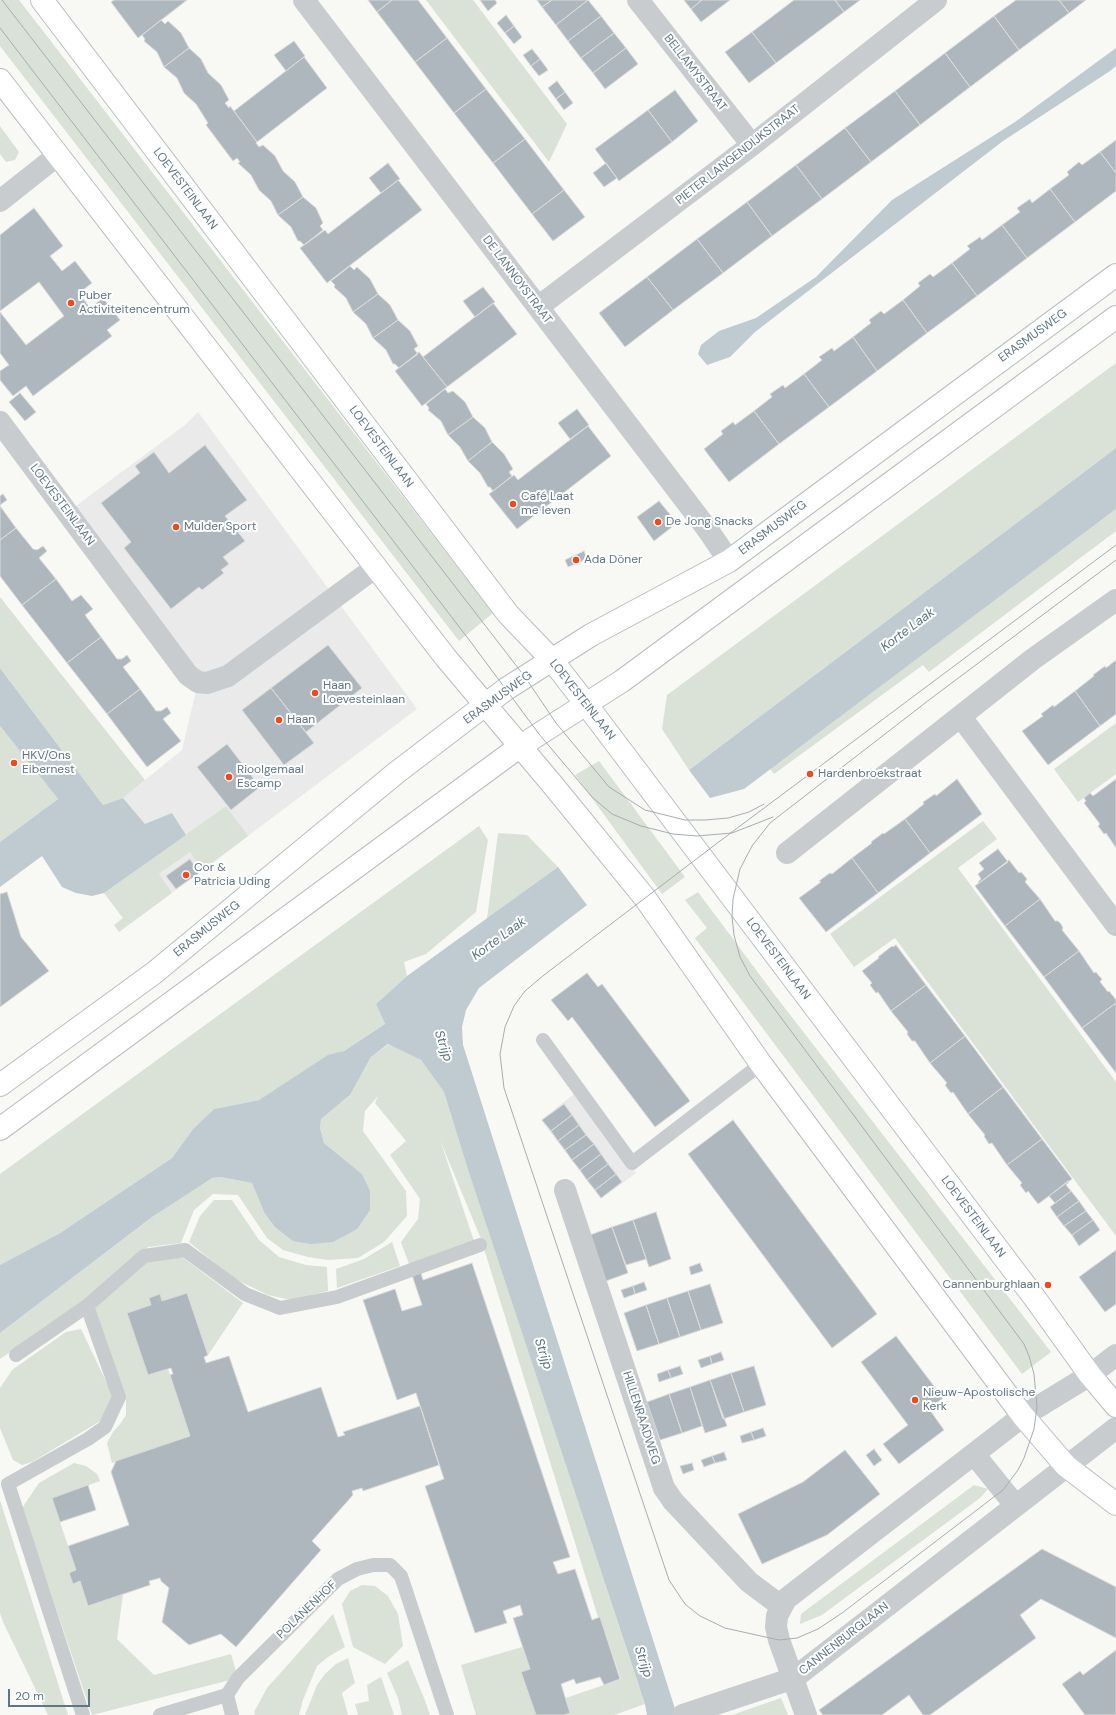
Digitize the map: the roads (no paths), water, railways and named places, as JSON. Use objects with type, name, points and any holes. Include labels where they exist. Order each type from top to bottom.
[{"type":"main road","name":"LOEVESTEINLAAN","points":[[42,0],[508,614],[552,660],[586,704],[1034,1297],[1090,1375],[1116,1406]]},
{"type":"main road","points":[[0,80],[446,658],[486,704],[519,747],[552,784],[645,898],[761,1064],[1023,1416],[1066,1466],[1116,1504]]},
{"type":"main road","name":"ERASMUSWEG","points":[[0,1085],[154,973],[396,773],[486,704],[596,632],[729,561],[1116,275]]},
{"type":"main road","points":[[0,1129],[519,747],[622,681],[1116,317]]},
{"type":"street","name":"DE LANNOYSTRAAT","points":[[304,0],[708,530],[729,561]]},
{"type":"street","name":"BELLAMYSTRAAT","points":[[638,0],[752,145]]},
{"type":"street","name":"PIETER LANGENDIJKSTRAAT","points":[[538,307],[752,145],[924,3]]},
{"type":"street","points":[[0,201],[58,155]]},
{"type":"street","name":"LOEVESTEINLAAN","points":[[0,422],[188,675],[198,682],[207,683],[228,676],[376,567]]},
{"type":"street","points":[[787,854],[1033,659],[1116,600]]},
{"type":"street","points":[[961,717],[1116,925]]},
{"type":"street","name":"HILLENRAADWEG","points":[[565,1190],[664,1488],[672,1501],[749,1582],[781,1606]]},
{"type":"street","points":[[781,1606],[786,1600],[1023,1416],[1090,1375],[1116,1355]]},
{"type":"street","name":"CANNENBURGLAAN","points":[[781,1606],[777,1616],[776,1627],[779,1640],[794,1678],[1116,1428]]},
{"type":"street","points":[[974,1454],[1015,1505]]},
{"type":"street","points":[[683,1715],[794,1678],[806,1715]]},
{"type":"lane","points":[[543,1040],[632,1163],[761,1064]]},
{"type":"lane","points":[[16,1355],[87,1306],[144,1256],[184,1250],[245,1294],[280,1308],[336,1298],[480,1245]]},
{"type":"lane","points":[[83,1715],[8,1484],[88,1439],[105,1427],[119,1397],[87,1306]]},
{"type":"lane","name":"POLANENHOF","points":[[227,1695],[238,1678],[338,1579],[357,1570],[373,1565],[390,1565],[401,1576],[446,1715]]},
{"type":"lane","points":[[160,1715],[227,1695],[232,1715]]},
{"type":"water","points":[[1116,48],[1116,66],[1110,71],[1003,141],[755,332],[730,357],[707,365],[698,354],[701,345],[719,331],[756,318],[816,277],[892,200],[1015,122]]},
{"type":"water","name":"Korte Laak","points":[[1116,448],[1116,509],[744,789],[710,798],[689,770]]},
{"type":"water","points":[[0,668],[103,805],[123,798],[145,824],[172,813],[186,835],[104,893],[92,896],[76,893],[62,887],[42,856],[0,887],[0,842],[58,799],[0,726]]},
{"type":"water","points":[[558,867],[587,905],[479,988],[466,1010],[462,1027],[463,1045],[677,1715],[647,1715],[645,1704],[468,1170],[444,1092],[421,1060],[388,1044],[371,1057],[350,1095],[321,1119],[320,1128],[324,1143],[362,1174],[370,1191],[370,1210],[357,1229],[333,1242],[311,1244],[293,1241],[275,1227],[264,1212],[252,1183],[221,1177],[212,1178],[152,1217],[0,1333],[0,1265],[60,1233],[172,1158],[193,1129],[214,1109],[259,1100],[328,1055],[344,1051],[385,1024],[376,1004],[407,976]]},
{"type":"tram line","points":[[2,0],[525,677],[556,723],[609,787],[645,810],[685,820],[728,818],[749,812],[764,804]]},
{"type":"tram line","points":[[0,28],[470,641],[539,734],[592,797],[612,814],[641,826],[673,834],[697,836],[732,833],[773,817]]},
{"type":"tram line","points":[[1116,545],[720,841],[544,975],[525,991],[514,1006],[505,1027],[500,1054],[504,1088],[669,1580],[685,1604],[700,1616],[725,1628],[779,1640],[797,1638],[818,1629],[842,1613],[1003,1490],[1018,1470],[1024,1458],[1034,1429],[1037,1407],[1034,1374],[1024,1344],[750,976],[740,957],[734,935],[732,917],[733,899],[740,869],[752,846],[770,823],[929,700],[1116,560]]},
{"type":"place","name":"Puber Activiteitencentrum","points":[[71,303]]},
{"type":"place","name":"Café Laat me leven","points":[[513,504]]},
{"type":"place","name":"De Jong Snacks","points":[[658,522]]},
{"type":"place","name":"Mulder Sport","points":[[176,527]]},
{"type":"place","name":"Ada Döner","points":[[576,560]]},
{"type":"place","name":"Haan Loevesteinlaan","points":[[315,693]]},
{"type":"place","name":"Haan","points":[[279,720]]},
{"type":"place","name":"HKV/Ons Eibernest","points":[[14,763]]},
{"type":"place","name":"Hardenbroekstraat","points":[[810,774]]},
{"type":"place","name":"Rioolgemaal Escamp","points":[[229,777]]},
{"type":"place","name":"Cor & Patricia Uding","points":[[186,875]]},
{"type":"place","name":"Cannenburghlaan","points":[[1048,1285]]},
{"type":"place","name":"Nieuw-Apostolische Kerk","points":[[915,1400]]},
{"type":"water label","name":"Strijp","points":[[443,1046]]},
{"type":"water label","name":"Strijp","points":[[543,1354]]},
{"type":"water label","name":"Strijp","points":[[643,1662]]}]
